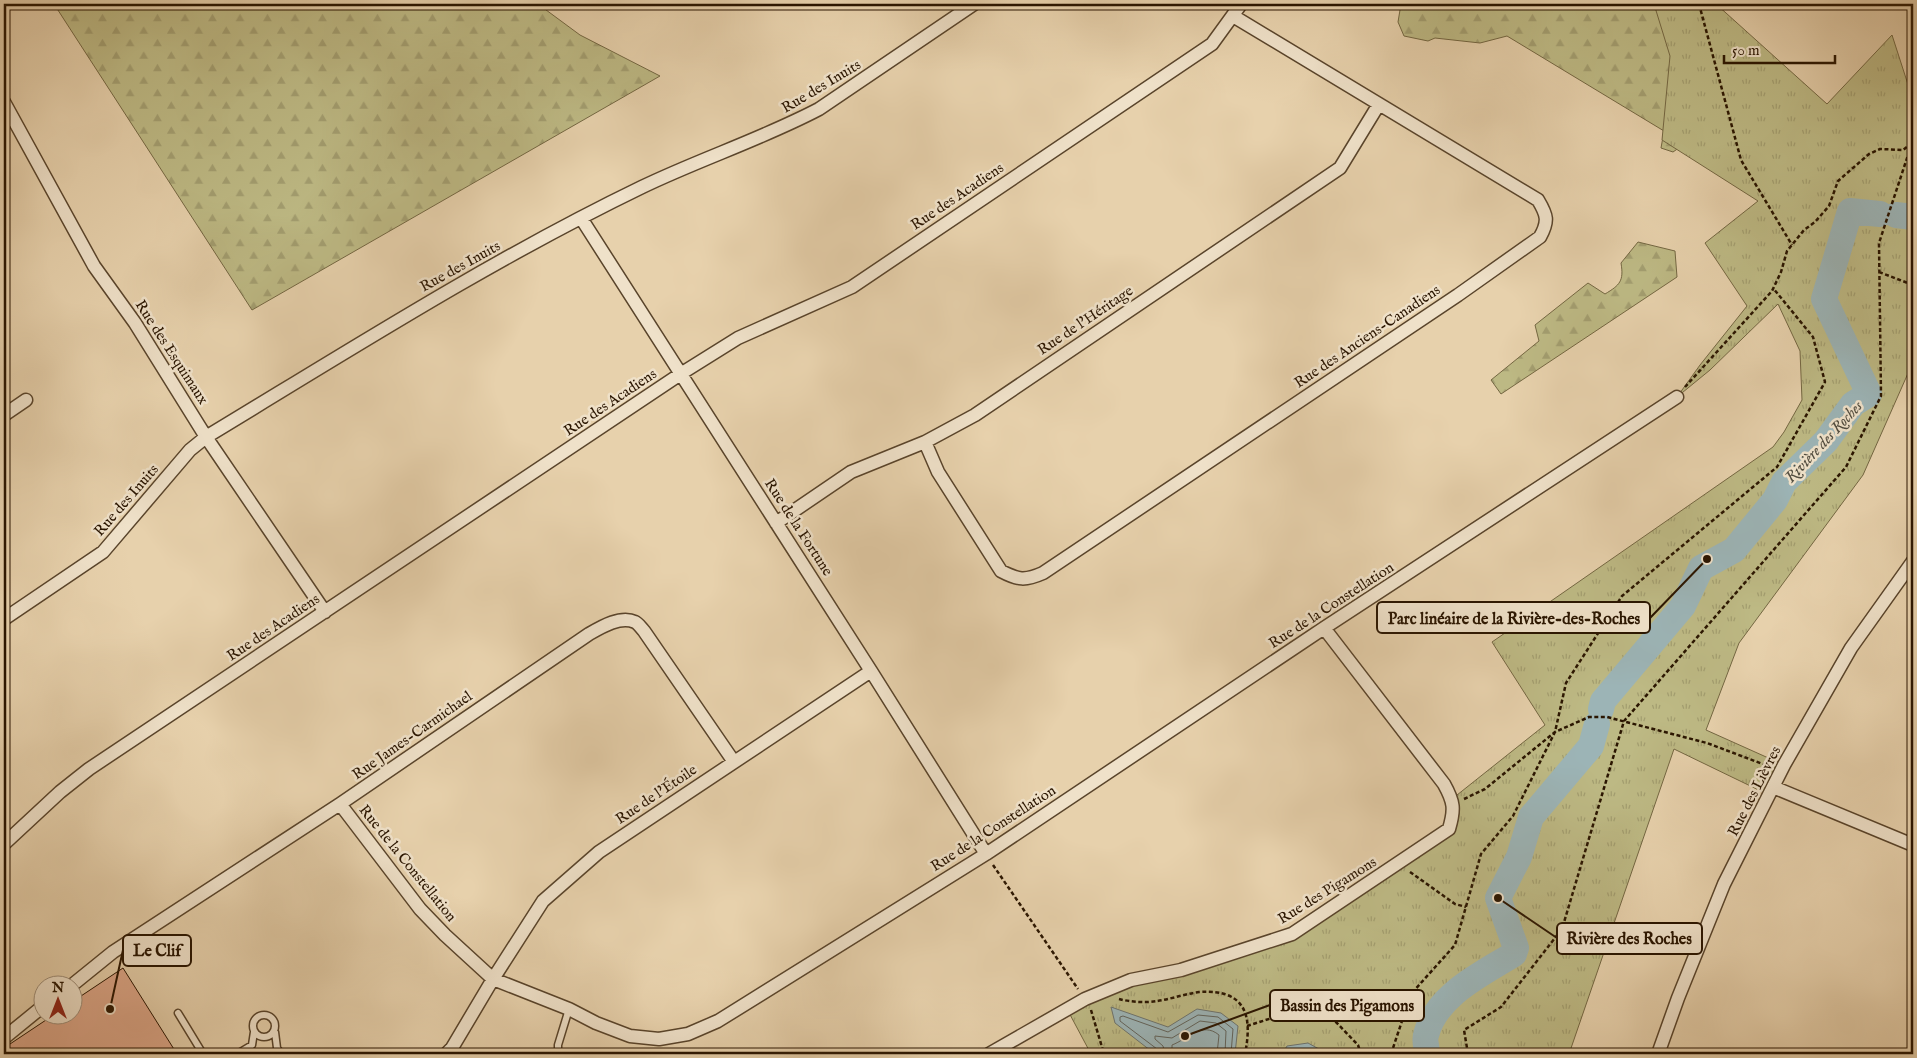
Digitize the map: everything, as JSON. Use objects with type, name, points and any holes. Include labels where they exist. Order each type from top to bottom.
[{"type":"street","name":"Rue des Inuits","points":[[4,619],[103,552],[190,450],[206,437],[440,295],[581,218],[668,176],[794,123],[819,110],[974,4]]},
{"type":"street","name":"Rue des Acadiens","points":[[4,844],[60,792],[89,769],[682,373],[738,338],[852,287],[1212,44],[1241,4]]},
{"type":"street","name":"Rue des Anciens-Canadiens","points":[[925,442],[938,472],[1001,571],[1014,578],[1029,579],[1051,568],[1458,295],[1540,237],[1547,224],[1545,211],[1538,200],[1234,16]]},
{"type":"street","name":"Rue des Esquimaux","points":[[4,102],[94,266],[135,323],[206,437],[326,612]]},
{"type":"street","name":"Rue de l'Héritage","points":[[776,522],[851,472],[925,442],[974,415],[1340,168],[1379,104]]},
{"type":"street","name":"Rue de la Fortune","points":[[581,218],[682,373],[986,854]]},
{"type":"street","name":"Rue de la Constellation","points":[[340,804],[420,909],[493,979],[569,1009],[596,1024],[630,1036],[659,1039],[688,1034],[718,1020],[986,854],[1324,628],[1677,397]]},
{"type":"street","points":[[4,415],[26,400]]},
{"type":"street","name":"Rue des Lièvres","points":[[1658,1054],[1678,998],[1724,884],[1781,771],[1851,648],[1913,561]]},
{"type":"street","name":"Rue James-Carmichael","points":[[82,977],[113,952],[340,804],[604,625],[621,620],[634,622],[644,630],[734,762]]},
{"type":"street","name":"Rue des Pigamons","points":[[990,1054],[1085,999],[1131,980],[1181,970],[1292,934],[1449,829],[1453,816],[1452,799],[1444,784],[1324,628]]},
{"type":"street","name":"Rue de l'Étoile","points":[[446,1054],[452,1048],[543,901],[599,852],[871,670]]},
{"type":"street","points":[[1773,787],[1913,846]]},
{"type":"street","points":[[4,1038],[32,1016]]},
{"type":"lane","points":[[558,1054],[558,1045],[569,1009]]},
{"type":"lane","points":[[178,1013],[203,1054]]},
{"type":"lane","points":[[238,1054],[252,1045],[254,1020],[266,1015],[275,1022],[277,1048],[282,1054]]},
{"type":"lane","points":[[254,1032],[260,1037],[266,1038],[275,1032]]},
{"type":"path","points":[[1700,4],[1741,160],[1792,245]]},
{"type":"path","points":[[1468,1054],[1464,1030],[1501,1007],[1562,929],[1624,721],[1846,467],[1881,396],[1879,243],[1913,142]]},
{"type":"path","points":[[1677,397],[1773,288],[1781,272],[1782,262],[1787,250],[1804,230],[1815,222],[1829,206],[1838,181],[1869,154],[1880,149],[1903,150],[1911,146]]},
{"type":"path","points":[[1879,272],[1913,285]]},
{"type":"path","points":[[1391,1054],[1411,994],[1455,944],[1467,908],[1481,854],[1513,816],[1555,732],[1566,683],[1622,596],[1777,467],[1825,382],[1813,338],[1773,288]]},
{"type":"path","points":[[1452,805],[1485,789],[1555,732],[1589,717],[1606,716],[1707,743],[1781,771]]},
{"type":"path","points":[[986,854],[1094,1014],[1104,1054]]},
{"type":"path","points":[[1399,864],[1455,904],[1467,908]]},
{"type":"path","points":[[1106,990],[1114,998],[1133,1001],[1157,1002],[1199,992],[1217,993],[1237,999],[1245,1010],[1247,1026],[1245,1054]]},
{"type":"path","points":[[1247,1026],[1272,1018],[1299,1016],[1333,1019],[1358,1045],[1361,1054]]},
{"type":"green space","points":[[54,4],[538,4],[580,35],[660,76],[252,310]]},
{"type":"green space","points":[[1401,4],[1675,4],[1683,145],[1673,152],[1661,148],[1664,131],[1507,36],[1480,43],[1435,38],[1428,41],[1404,36],[1398,22]]},
{"type":"green space","points":[[1654,4],[1716,4],[1827,104],[1892,35],[1913,100],[1913,362],[1863,475],[1739,643],[1706,730],[1784,765],[1769,795],[1674,749],[1569,1054],[1091,1054],[1067,1009],[1085,999],[1292,934],[1449,829],[1452,799],[1545,725],[1492,642],[1773,447],[1802,400],[1800,351],[1778,304],[1710,370],[1677,397],[1747,306],[1705,243],[1758,201],[1662,140],[1670,56]]},
{"type":"green space","points":[[1638,242],[1675,251],[1677,277],[1501,394],[1491,380],[1539,341],[1535,325],[1588,283],[1605,294],[1614,288],[1620,282],[1622,274],[1621,263]]},
{"type":"water","points":[[1111,1007],[1168,1027],[1197,1009],[1221,1013],[1238,1026],[1235,1054],[1155,1054],[1115,1023]]},
{"type":"water","points":[[1308,1043],[1328,1054],[1282,1054],[1287,1046]]},
{"type":"building","points":[[123,968],[177,1054],[4,1054],[4,1048],[37,1026],[82,1026],[82,995]]},
{"type":"waterway","name":"Rivière des Roches","points":[[1601,709],[1603,701],[1683,606],[1701,568],[1734,550],[1775,500],[1784,482],[1826,441],[1853,404],[1869,394],[1824,299],[1850,211],[1880,214]]},
{"type":"waterway","name":"Rivière des Roches","points":[[1896,215],[1913,217]]},
{"type":"waterway","name":"Rivière des Roches","points":[[1427,1054],[1426,1035],[1431,1021],[1439,1008],[1462,987],[1514,954],[1516,948],[1498,898],[1519,857],[1531,817],[1591,746],[1597,724]]},
{"type":"place","name":"Parc linéaire de la Rivière-des-Roches","points":[[1707,559]]},
{"type":"place","name":"Rivière des Roches","points":[[1498,898]]},
{"type":"place","name":"Le Clif","points":[[110,1009]]},
{"type":"place","name":"Bassin des Pigamons","points":[[1185,1036]]}]
